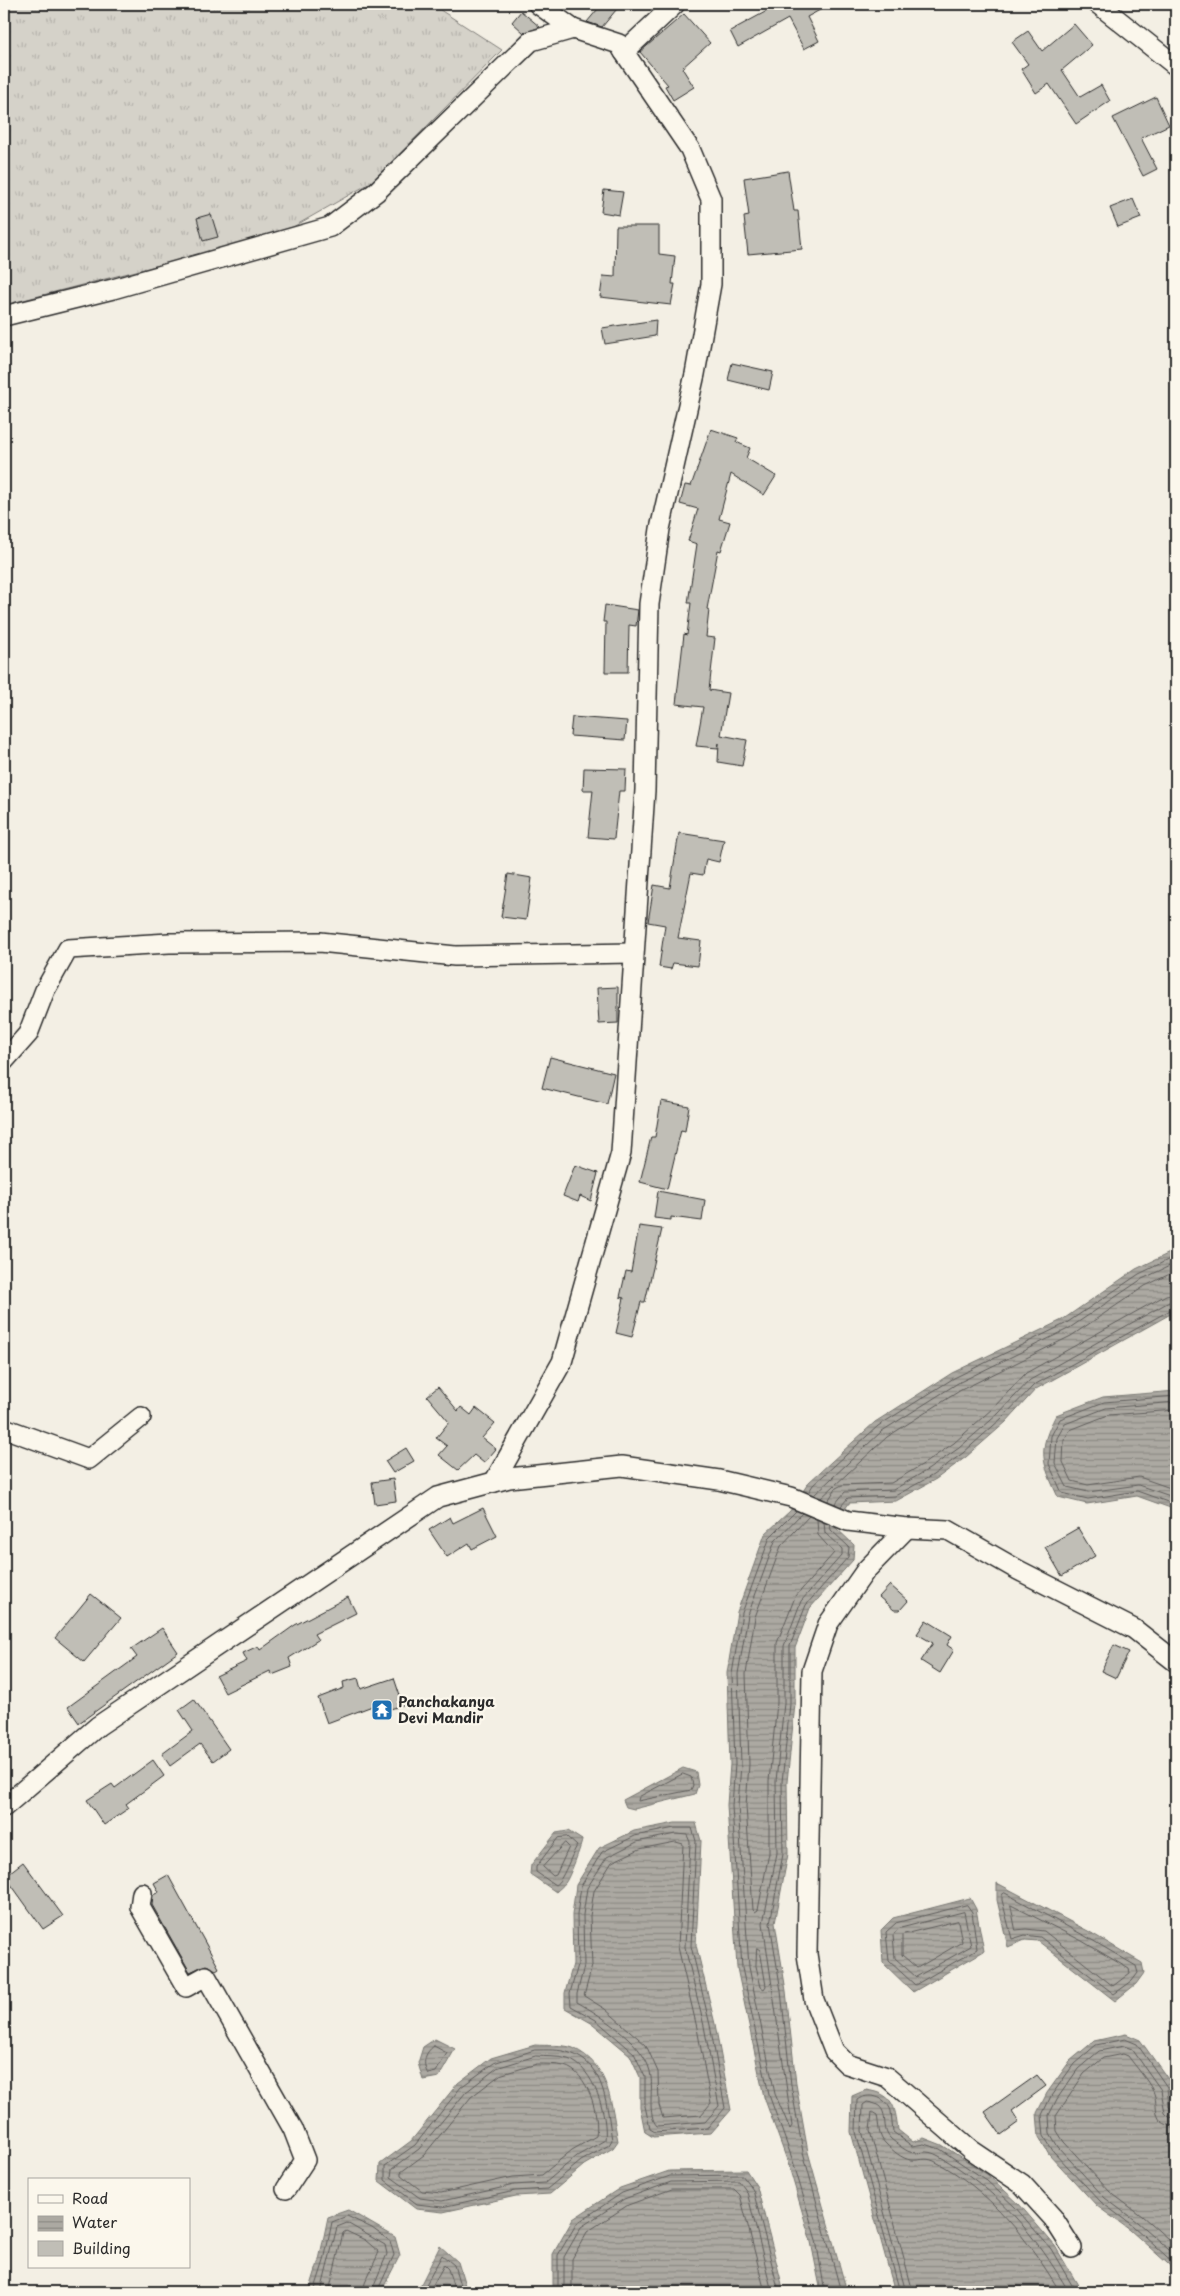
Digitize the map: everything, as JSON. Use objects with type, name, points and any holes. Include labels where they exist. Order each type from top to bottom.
[{"type":"street","points":[[494,1482],[562,1362],[621,1152],[645,790],[649,604],[660,528],[695,374],[711,284],[711,199],[690,149],[619,44],[573,29],[538,4]]},
{"type":"street","points":[[624,52],[675,4]]},
{"type":"street","points":[[1098,4],[1176,66]]},
{"type":"street","points":[[4,316],[113,289],[330,227],[376,192],[531,41],[573,29]]},
{"type":"street","points":[[4,1061],[28,1034],[45,990],[68,949],[169,943],[320,942],[456,956],[633,953]]},
{"type":"street","points":[[4,1428],[89,1459],[141,1417]]},
{"type":"street","points":[[4,1807],[98,1726],[438,1498],[509,1478],[622,1466],[719,1480],[791,1496],[848,1521],[907,1528],[948,1530],[1018,1570],[1134,1629],[1176,1662]]},
{"type":"street","points":[[907,1528],[866,1570],[828,1624],[812,1671],[807,1954],[814,2000],[834,2052],[847,2064],[888,2077],[971,2150],[1022,2184],[1052,2218],[1072,2248]]},
{"type":"street","points":[[142,1892],[140,1907],[186,1987],[206,1976],[293,2130],[305,2160],[286,2190]]},
{"type":"green space","points":[[4,4],[431,4],[502,50],[372,182],[293,227],[206,253],[4,305]]},
{"type":"water","points":[[1176,1250],[1176,1311],[1036,1389],[1006,1422],[966,1457],[936,1479],[896,1501],[849,1503],[834,1526],[854,1545],[853,1560],[810,1608],[795,1648],[795,1704],[787,1782],[788,1854],[775,1923],[786,1991],[796,2084],[808,2152],[847,2292],[821,2292],[811,2242],[788,2163],[764,2097],[737,1968],[727,1805],[730,1764],[727,1673],[737,1612],[765,1534],[790,1511],[809,1482],[875,1422],[952,1373],[1062,1320],[1136,1269]]},
{"type":"water","points":[[1176,1391],[1176,1510],[1137,1496],[1087,1504],[1058,1497],[1048,1474],[1044,1456],[1046,1438],[1056,1415],[1103,1397]]},
{"type":"water","points":[[683,1768],[696,1772],[698,1785],[695,1794],[634,1809],[626,1807],[623,1800]]},
{"type":"water","points":[[675,1823],[696,1823],[701,1841],[696,1945],[715,2024],[731,2110],[711,2133],[653,2137],[645,2132],[640,2107],[640,2077],[630,2055],[593,2024],[565,2008],[565,1993],[573,1964],[572,1915],[576,1885],[599,1848],[634,1831]]},
{"type":"water","points":[[568,1831],[582,1840],[567,1880],[556,1892],[530,1874],[531,1865],[556,1833]]},
{"type":"water","points":[[997,1883],[1088,1931],[1142,1963],[1144,1973],[1136,1984],[1115,2001],[1038,1941],[1025,1940],[1008,1947],[997,1900]]},
{"type":"water","points":[[970,1898],[976,1909],[984,1951],[913,1992],[883,1963],[881,1930],[893,1918]]},
{"type":"water","points":[[1126,2034],[1140,2040],[1173,2086],[1173,2105],[1176,2110],[1176,2271],[1130,2230],[1097,2206],[1049,2154],[1039,2137],[1037,2113],[1047,2093],[1070,2061],[1094,2041]]},
{"type":"water","points":[[435,2039],[455,2049],[439,2077],[423,2080],[418,2063],[423,2047]]},
{"type":"water","points":[[535,2045],[573,2048],[586,2055],[595,2065],[602,2076],[611,2101],[618,2141],[613,2148],[584,2165],[550,2194],[516,2196],[443,2212],[416,2209],[379,2181],[380,2164],[411,2141],[458,2083],[491,2058]]},
{"type":"water","points":[[866,2090],[882,2094],[891,2102],[896,2114],[898,2130],[913,2142],[924,2138],[942,2145],[988,2175],[1019,2204],[1055,2246],[1082,2292],[895,2292],[851,2132],[852,2096]]},
{"type":"water","points":[[746,2170],[757,2187],[784,2292],[553,2292],[553,2254],[573,2219],[620,2188],[669,2171]]},
{"type":"water","points":[[348,2210],[395,2237],[400,2255],[381,2292],[309,2292],[319,2260],[328,2217]]},
{"type":"water","points":[[440,2246],[458,2262],[467,2292],[417,2292]]},
{"type":"building","points":[[602,4],[621,4],[602,27],[587,22]]},
{"type":"building","points":[[780,4],[831,4],[807,17],[819,41],[804,49],[788,19],[738,47],[730,31]]},
{"type":"building","points":[[521,11],[540,27],[524,33],[512,22]]},
{"type":"building","points":[[684,14],[710,43],[682,68],[694,87],[673,100],[665,86],[668,85],[640,52]]},
{"type":"building","points":[[1074,24],[1092,45],[1062,70],[1080,97],[1101,85],[1110,101],[1076,124],[1049,84],[1036,93],[1021,69],[1028,64],[1012,42],[1028,31],[1042,51]]},
{"type":"building","points":[[1156,97],[1169,125],[1141,138],[1157,169],[1143,176],[1113,118]]},
{"type":"building","points":[[788,171],[794,211],[798,211],[802,249],[748,254],[744,217],[749,216],[744,178]]},
{"type":"building","points":[[604,190],[623,192],[619,215],[601,212]]},
{"type":"building","points":[[1133,199],[1141,218],[1118,227],[1110,208]]},
{"type":"building","points":[[211,214],[218,237],[203,241],[197,218]]},
{"type":"building","points":[[616,226],[659,226],[659,254],[675,256],[672,284],[675,284],[671,305],[600,297],[603,276],[615,277]]},
{"type":"building","points":[[656,320],[655,336],[605,344],[602,328]]},
{"type":"building","points":[[732,363],[773,372],[769,390],[728,380]]},
{"type":"building","points":[[711,429],[738,438],[736,442],[750,448],[746,458],[776,476],[764,495],[731,474],[719,519],[730,522],[721,551],[718,550],[707,609],[709,610],[706,637],[715,638],[709,690],[728,693],[721,735],[747,740],[742,766],[718,762],[719,743],[718,748],[696,746],[703,707],[676,704],[684,634],[687,635],[691,603],[688,603],[697,544],[688,541],[698,509],[680,504],[685,485],[691,486]]},
{"type":"building","points":[[605,605],[638,610],[636,626],[629,625],[628,672],[605,672],[606,622],[603,622]]},
{"type":"building","points":[[572,717],[627,721],[625,740],[570,736]]},
{"type":"building","points":[[584,768],[626,769],[625,791],[619,791],[614,839],[588,837],[593,790],[583,790]]},
{"type":"building","points":[[679,833],[724,840],[719,862],[706,859],[703,875],[691,873],[678,938],[701,941],[698,966],[673,963],[671,969],[659,967],[665,925],[648,922],[654,885],[670,888]]},
{"type":"building","points":[[508,874],[532,878],[526,920],[501,917]]},
{"type":"building","points":[[618,987],[618,1023],[599,1024],[597,988]]},
{"type":"building","points":[[550,1057],[614,1073],[607,1104],[542,1088]]},
{"type":"building","points":[[661,1101],[689,1106],[685,1131],[681,1130],[667,1189],[640,1182],[651,1137],[655,1137]]},
{"type":"building","points":[[575,1165],[598,1173],[591,1201],[580,1196],[578,1202],[563,1196]]},
{"type":"building","points":[[658,1191],[705,1200],[702,1221],[671,1217],[671,1220],[654,1218]]},
{"type":"building","points":[[639,1226],[662,1229],[645,1302],[641,1302],[632,1337],[616,1333],[624,1298],[620,1297],[626,1271],[631,1272]]},
{"type":"building","points":[[438,1387],[458,1411],[461,1407],[471,1415],[476,1408],[495,1423],[482,1438],[496,1449],[484,1463],[474,1455],[458,1470],[439,1455],[447,1446],[436,1438],[449,1422],[427,1396]]},
{"type":"building","points":[[406,1448],[414,1461],[393,1473],[385,1461]]},
{"type":"building","points":[[393,1479],[396,1501],[375,1504],[372,1482]]},
{"type":"building","points":[[483,1508],[497,1536],[472,1549],[469,1543],[447,1557],[429,1530],[450,1517],[453,1523]]},
{"type":"building","points":[[1078,1528],[1095,1556],[1062,1576],[1045,1547]]},
{"type":"building","points":[[890,1585],[908,1601],[900,1610],[894,1610],[879,1597]]},
{"type":"building","points":[[91,1594],[121,1618],[84,1662],[55,1638]]},
{"type":"building","points":[[348,1597],[356,1613],[314,1634],[318,1640],[289,1658],[292,1667],[272,1675],[270,1671],[225,1693],[216,1676],[247,1661],[243,1653],[258,1646],[260,1650],[295,1625]]},
{"type":"building","points":[[926,1620],[952,1636],[947,1645],[954,1650],[940,1673],[921,1661],[933,1643],[917,1634]]},
{"type":"building","points":[[162,1628],[178,1652],[79,1723],[68,1707],[137,1657],[131,1649]]},
{"type":"building","points":[[1114,1645],[1129,1652],[1116,1678],[1101,1671]]},
{"type":"building","points":[[358,1678],[361,1689],[394,1678],[403,1705],[378,1713],[375,1705],[327,1723],[318,1698],[344,1688],[343,1682]]},
{"type":"building","points":[[194,1699],[229,1749],[213,1761],[200,1744],[170,1766],[162,1754],[193,1731],[179,1710]]},
{"type":"building","points":[[153,1760],[164,1776],[126,1804],[129,1808],[104,1825],[87,1800],[112,1784],[115,1788]]},
{"type":"building","points":[[23,1862],[63,1916],[43,1929],[5,1876]]},
{"type":"building","points":[[168,1875],[219,1968],[216,1970],[206,1965],[190,1972],[152,1905],[153,1895],[159,1892],[154,1883]]},
{"type":"building","points":[[1037,2075],[1046,2086],[1012,2111],[1019,2122],[1001,2135],[985,2112]]},
{"type":"place","name":"Panchakanya Devi Mandir","points":[[382,1710]]}]
